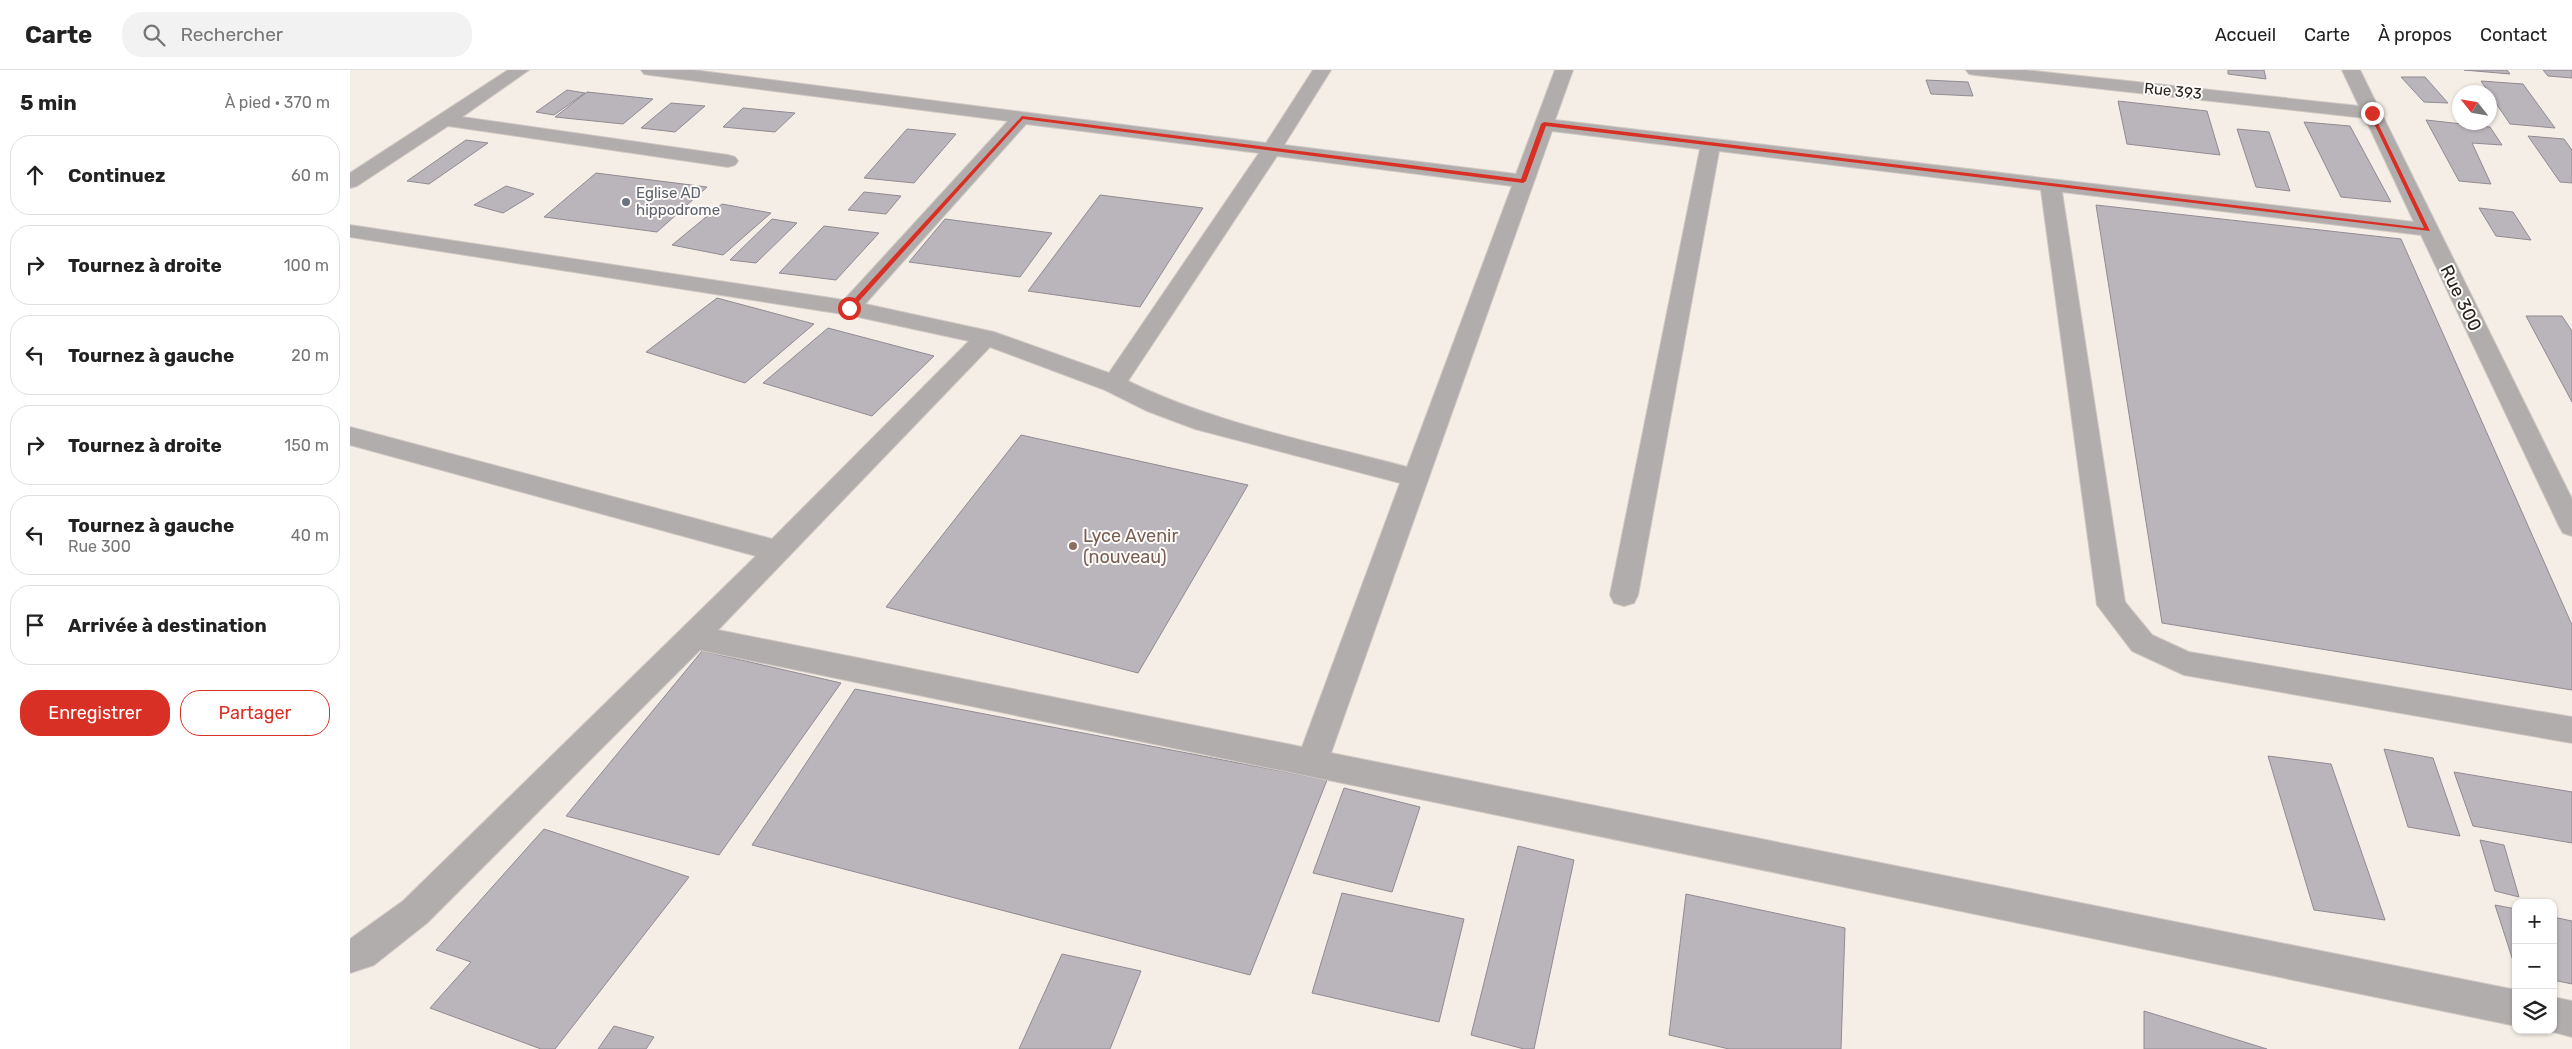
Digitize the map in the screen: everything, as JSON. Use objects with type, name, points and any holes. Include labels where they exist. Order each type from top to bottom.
[{"type":"street","points":[[350,182],[520,70]]},
{"type":"street","points":[[650,70],[1523,181]]},
{"type":"street","points":[[1114,384],[1272,149],[1322,70]]},
{"type":"street","points":[[1312,762],[1564,70]]},
{"type":"street","name":"Rue 393","points":[[1975,70],[2372,113]]},
{"type":"street","name":"Rue 300","points":[[2351,70],[2572,526]]},
{"type":"street","points":[[849,308],[1022,117]]},
{"type":"street","points":[[444,120],[728,161]]},
{"type":"street","points":[[1544,124],[2428,230]]},
{"type":"street","points":[[1624,595],[1711,144]]},
{"type":"street","points":[[2051,186],[2111,605],[2142,643],[2184,663],[2572,730]]},
{"type":"street","points":[[350,231],[849,308],[986,337],[1114,384],[1156,405],[1204,423],[1415,478]]},
{"type":"street","points":[[350,956],[362,953],[415,912],[694,637],[986,337]]},
{"type":"street","points":[[350,436],[777,551]]},
{"type":"street","points":[[694,637],[2512,1007]]},
{"type":"street","points":[[2557,1016],[2572,1019]]},
{"type":"building","points":[[2228,70],[2264,70],[2266,79],[2228,74]]},
{"type":"building","points":[[2464,70],[2507,70],[2510,74]]},
{"type":"building","points":[[2543,70],[2572,70],[2572,78],[2548,76]]},
{"type":"building","points":[[2401,77],[2425,77],[2448,103],[2424,102]]},
{"type":"building","points":[[1926,80],[1968,82],[1973,96],[1931,94]]},
{"type":"building","points":[[2481,81],[2523,84],[2555,128],[2510,124],[2497,105],[2497,85],[2484,85]]},
{"type":"building","points":[[567,90],[585,93],[554,115],[536,112]]},
{"type":"building","points":[[587,92],[653,99],[623,124],[555,117]]},
{"type":"building","points":[[2118,101],[2207,111],[2220,155],[2127,144]]},
{"type":"building","points":[[671,103],[705,106],[675,132],[641,128]]},
{"type":"building","points":[[743,108],[795,113],[775,132],[723,127]]},
{"type":"building","points":[[2426,120],[2452,123],[2452,130],[2492,130],[2502,145],[2472,143],[2491,184],[2459,181]]},
{"type":"building","points":[[2304,122],[2350,126],[2391,202],[2341,197]]},
{"type":"building","points":[[907,129],[956,134],[914,183],[864,178]]},
{"type":"building","points":[[2237,129],[2269,132],[2290,191],[2256,187]]},
{"type":"building","points":[[2528,136],[2564,139],[2572,150],[2572,183],[2560,182]]},
{"type":"building","points":[[466,140],[488,143],[429,184],[407,181]]},
{"type":"building","name":"Eglise AD hippodrome","points":[[596,173],[707,187],[657,232],[544,217]]},
{"type":"building","points":[[506,186],[534,194],[503,213],[474,205]]},
{"type":"building","points":[[864,192],[901,196],[886,214],[848,210]]},
{"type":"building","points":[[1100,195],[1203,208],[1140,307],[1028,291]]},
{"type":"building","points":[[722,204],[771,213],[723,255],[672,245]]},
{"type":"building","points":[[2096,205],[2401,239],[2572,625],[2572,690],[2162,623]]},
{"type":"building","points":[[2479,208],[2513,212],[2531,240],[2496,236]]},
{"type":"building","points":[[772,219],[797,223],[756,263],[730,260]]},
{"type":"building","points":[[945,219],[1052,233],[1020,277],[909,262]]},
{"type":"building","points":[[824,226],[879,233],[836,280],[779,273]]},
{"type":"building","points":[[717,298],[814,324],[745,383],[646,352]]},
{"type":"building","points":[[2526,316],[2562,316],[2572,331],[2572,402]]},
{"type":"building","points":[[828,328],[934,356],[872,416],[763,383]]},
{"type":"building","name":"Lyce Avenir (nouveau)","points":[[1021,435],[1248,485],[1138,673],[886,607]]},
{"type":"building","points":[[702,651],[841,683],[719,855],[566,816]]},
{"type":"building","points":[[855,689],[1327,780],[1250,975],[752,845]]},
{"type":"building","points":[[2384,749],[2433,758],[2460,836],[2408,827]]},
{"type":"building","points":[[2268,756],[2331,764],[2385,920],[2314,910]]},
{"type":"building","points":[[2454,772],[2572,792],[2572,843],[2473,826]]},
{"type":"building","points":[[1344,788],[1420,807],[1392,892],[1313,873]]},
{"type":"building","points":[[544,829],[689,877],[555,1049],[541,1049],[430,1008],[471,962],[436,950]]},
{"type":"building","points":[[2480,840],[2504,845],[2519,897],[2495,891]]},
{"type":"building","points":[[1518,846],[1574,860],[1534,1049],[1524,1049],[1471,1035]]},
{"type":"building","points":[[1342,893],[1464,919],[1439,1022],[1312,993]]},
{"type":"building","points":[[1686,894],[1845,928],[1841,1049],[1729,1049],[1669,1035]]},
{"type":"building","points":[[2495,905],[2512,908],[2512,958]]},
{"type":"building","points":[[2557,918],[2572,921],[2572,984],[2557,981]]},
{"type":"building","points":[[1062,954],[1141,971],[1110,1049],[1019,1049]]},
{"type":"building","points":[[2144,1011],[2267,1049],[2144,1049]]},
{"type":"building","points":[[614,1026],[654,1037],[646,1049],[598,1049]]},
{"type":"place","name":"Eglise AD hippodrome","points":[[626,202]]},
{"type":"place","name":"Lyce Avenir (nouveau)","points":[[1073,546]]},
{"type":"route","points":[[849,308],[1022,117],[1523,181],[1544,124],[2428,230],[2372,113]]}]
